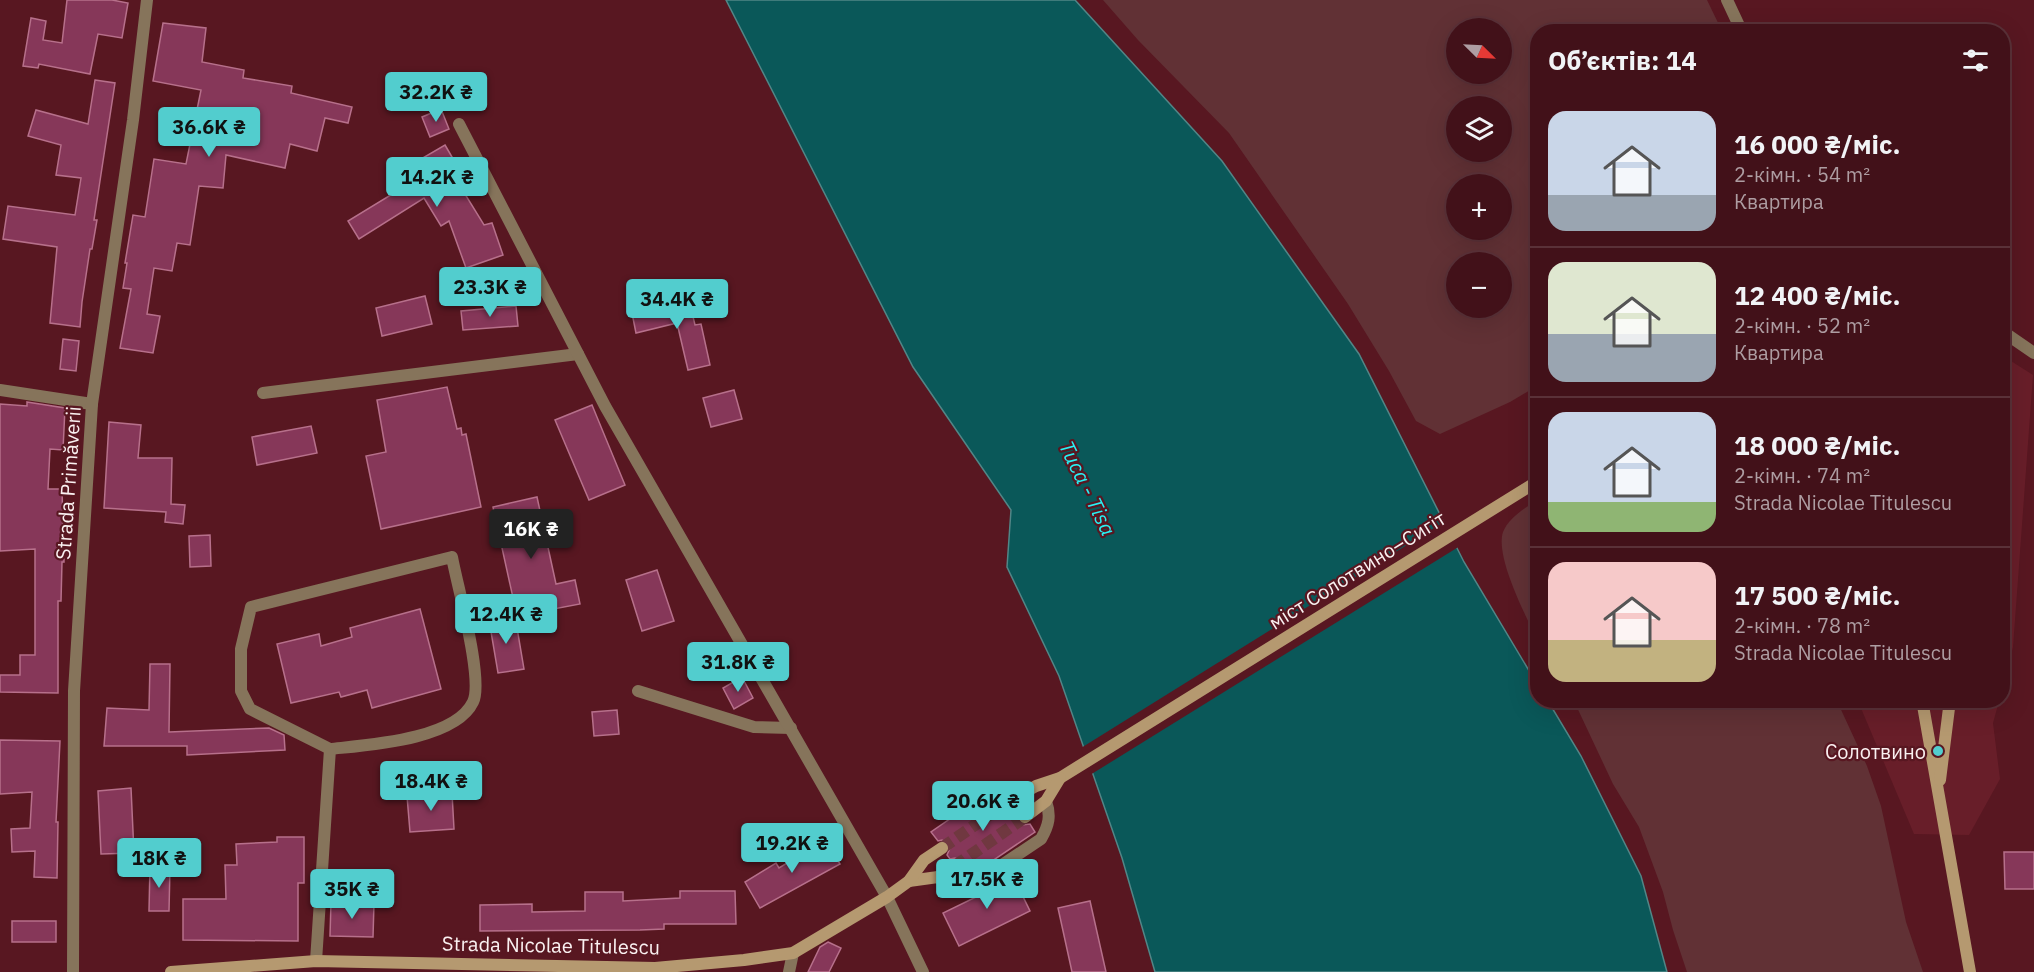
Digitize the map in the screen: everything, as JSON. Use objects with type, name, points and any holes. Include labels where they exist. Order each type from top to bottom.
[{"type":"street","name":"Strada Primăverii","points":[[73,972],[74,691],[92,404],[134,120],[147,0]]},
{"type":"street","points":[[1727,0],[1738,24]]},
{"type":"street","points":[[459,124],[578,354],[665,513],[887,897],[923,972]]},
{"type":"street","points":[[2010,336],[2034,353]]},
{"type":"street","points":[[263,393],[578,354]]},
{"type":"street","points":[[0,390],[92,404]]},
{"type":"street","name":"міст Солотвино–Сигіт","points":[[1060,778],[1530,486]]},
{"type":"street","points":[[452,557],[477,680],[474,701],[457,721],[402,741],[330,749],[250,710],[241,691],[241,649],[251,607],[452,557]]},
{"type":"street","points":[[638,691],[754,727],[791,728]]},
{"type":"street","points":[[1923,708],[1970,972]]},
{"type":"street","points":[[1938,793],[1949,708]]},
{"type":"street","points":[[316,961],[330,749]]},
{"type":"street","points":[[1012,799],[1035,786],[1060,778]]},
{"type":"street","points":[[1025,817],[1046,801],[1060,778]]},
{"type":"street","points":[[938,877],[947,886],[957,890],[969,887],[1041,838],[1048,827],[1050,813],[1046,801]]},
{"type":"street","name":"Strada Nicolae Titulescu","points":[[171,972],[316,961],[655,968],[793,953],[887,897],[909,881],[924,860],[942,848]]},
{"type":"street","name":"Strada Nicolae Titulescu","points":[[909,881],[938,877],[955,866]]},
{"type":"street","points":[[789,972],[793,953]]},
{"type":"shaded area","points":[[1103,0],[1707,0],[1719,24],[1530,24],[1530,390],[1510,402],[1440,434],[1416,421],[1348,304],[1229,133],[1138,40]]},
{"type":"shaded area","points":[[2010,360],[2033,375],[2013,647],[2010,659]]},
{"type":"shaded area","points":[[1530,505],[1530,624],[1512,586],[1503,556],[1502,543],[1503,532],[1522,510]]},
{"type":"shaded area","points":[[1577,708],[1840,708],[1867,766],[1881,806],[1906,922],[1923,972],[1687,972],[1663,892],[1639,827],[1613,784]]},
{"type":"shaded area","name":"Солотвино","points":[[1861,708],[1997,708],[1993,723],[2000,779],[1969,835],[1914,834]]},
{"type":"water","name":"Тиса - Tisa","points":[[726,0],[1075,0],[1222,161],[1359,354],[1464,562],[1530,672],[1530,708],[1552,708],[1581,756],[1641,876],[1667,972],[1155,972],[1122,858],[1059,676],[1007,567],[1011,510],[913,367]]},
{"type":"pier","points":[[1447,520],[1460,546],[1090,775],[1081,748]]},
{"type":"building","points":[[67,0],[112,0],[128,3],[122,38],[98,34],[90,74],[39,64],[38,68],[23,66],[31,18],[46,21],[43,40],[62,43]]},
{"type":"building","points":[[163,23],[206,28],[202,62],[244,70],[243,78],[292,86],[291,93],[352,107],[348,123],[325,118],[317,151],[290,144],[285,168],[226,155],[223,188],[199,186],[190,245],[177,243],[172,271],[154,268],[147,314],[160,316],[153,353],[120,348],[131,289],[123,288],[133,215],[145,217],[154,159],[186,164],[201,90],[153,81]]},
{"type":"building","points":[[95,80],[115,83],[80,327],[50,323],[57,247],[3,239],[8,206],[75,215],[81,178],[56,175],[61,145],[28,136],[36,110],[88,124]]},
{"type":"building","points":[[441,109],[449,129],[430,137],[422,117]]},
{"type":"building","points":[[445,145],[459,169],[452,173],[484,225],[492,223],[503,255],[466,268],[449,221],[441,226],[424,198],[359,239],[348,221],[417,179],[409,166]]},
{"type":"building","points":[[425,296],[432,324],[382,336],[376,308]]},
{"type":"building","points":[[689,300],[695,325],[701,324],[710,365],[688,370],[677,323],[636,333],[632,313]]},
{"type":"building","points":[[516,306],[518,326],[463,330],[461,311]]},
{"type":"building","points":[[63,339],[79,341],[76,371],[60,369]]},
{"type":"building","points":[[447,387],[457,429],[461,428],[462,435],[466,434],[481,507],[381,529],[366,456],[386,452],[377,400]]},
{"type":"building","points":[[734,390],[742,419],[711,427],[703,398]]},
{"type":"building","points":[[27,402],[65,408],[63,450],[50,449],[48,489],[62,489],[64,562],[62,562],[61,601],[58,601],[58,693],[0,692],[0,675],[20,675],[20,655],[35,655],[35,549],[0,551],[0,404],[27,406]]},
{"type":"building","points":[[592,405],[625,485],[589,500],[555,420]]},
{"type":"building","points":[[109,422],[141,425],[138,458],[172,458],[171,504],[185,505],[183,524],[165,522],[166,512],[104,508]]},
{"type":"building","points":[[311,426],[317,453],[257,465],[252,437]]},
{"type":"building","points":[[537,497],[556,584],[575,580],[580,604],[517,616],[493,507]]},
{"type":"building","points":[[210,535],[211,566],[190,567],[189,536]]},
{"type":"building","points":[[657,570],[674,621],[642,631],[626,580]]},
{"type":"building","points":[[420,609],[441,689],[372,708],[367,690],[341,697],[339,692],[291,703],[277,644],[319,634],[321,646],[352,637],[350,628]]},
{"type":"building","points":[[515,616],[524,669],[498,673],[489,620]]},
{"type":"building","points":[[150,664],[170,664],[169,732],[269,728],[284,735],[285,750],[187,755],[187,746],[104,746],[107,708],[149,710]]},
{"type":"building","points":[[742,677],[753,698],[734,709],[723,688]]},
{"type":"building","points":[[617,710],[619,734],[594,736],[592,712]]},
{"type":"building","points":[[0,740],[60,741],[56,822],[58,822],[57,878],[34,877],[35,851],[12,852],[11,829],[30,828],[32,792],[0,794]]},
{"type":"building","points":[[1002,783],[1008,792],[1004,798],[1005,803],[1011,807],[1017,806],[1020,810],[1017,814],[1018,821],[1022,825],[1030,824],[1035,832],[964,880],[959,873],[963,866],[962,861],[955,858],[950,859],[947,855],[950,848],[948,843],[938,841],[931,832]]},
{"type":"building","points":[[131,788],[134,853],[101,854],[98,791]]},
{"type":"building","points":[[452,793],[454,829],[410,832],[407,796]]},
{"type":"building","points":[[277,837],[304,837],[304,883],[298,883],[298,941],[183,940],[183,899],[226,899],[225,865],[237,865],[236,844],[277,842]]},
{"type":"building","points":[[825,840],[840,864],[760,908],[745,882],[776,863],[779,868]]},
{"type":"building","points":[[2004,852],[2034,852],[2034,889],[2005,889]]},
{"type":"building","points":[[150,866],[170,867],[169,911],[149,911]]},
{"type":"building","points":[[1010,870],[1030,911],[959,946],[943,913],[976,897],[973,894]]},
{"type":"building","points":[[680,891],[735,891],[736,924],[664,924],[664,929],[640,930],[480,931],[480,905],[532,904],[532,912],[585,911],[585,892],[623,892],[623,901],[680,898]]},
{"type":"building","points":[[1090,901],[1106,972],[1072,972],[1058,908]]},
{"type":"building","points":[[331,902],[374,903],[373,937],[330,936]]},
{"type":"building","points":[[12,921],[56,921],[56,942],[12,942]]},
{"type":"building","points":[[828,942],[841,948],[829,972],[808,972],[820,947]]},
{"type":"tunnel","points":[[942,848],[1012,799]]},
{"type":"tunnel","points":[[955,866],[1025,817]]},
{"type":"place","name":"Солотвино","points":[[1938,751]]}]
